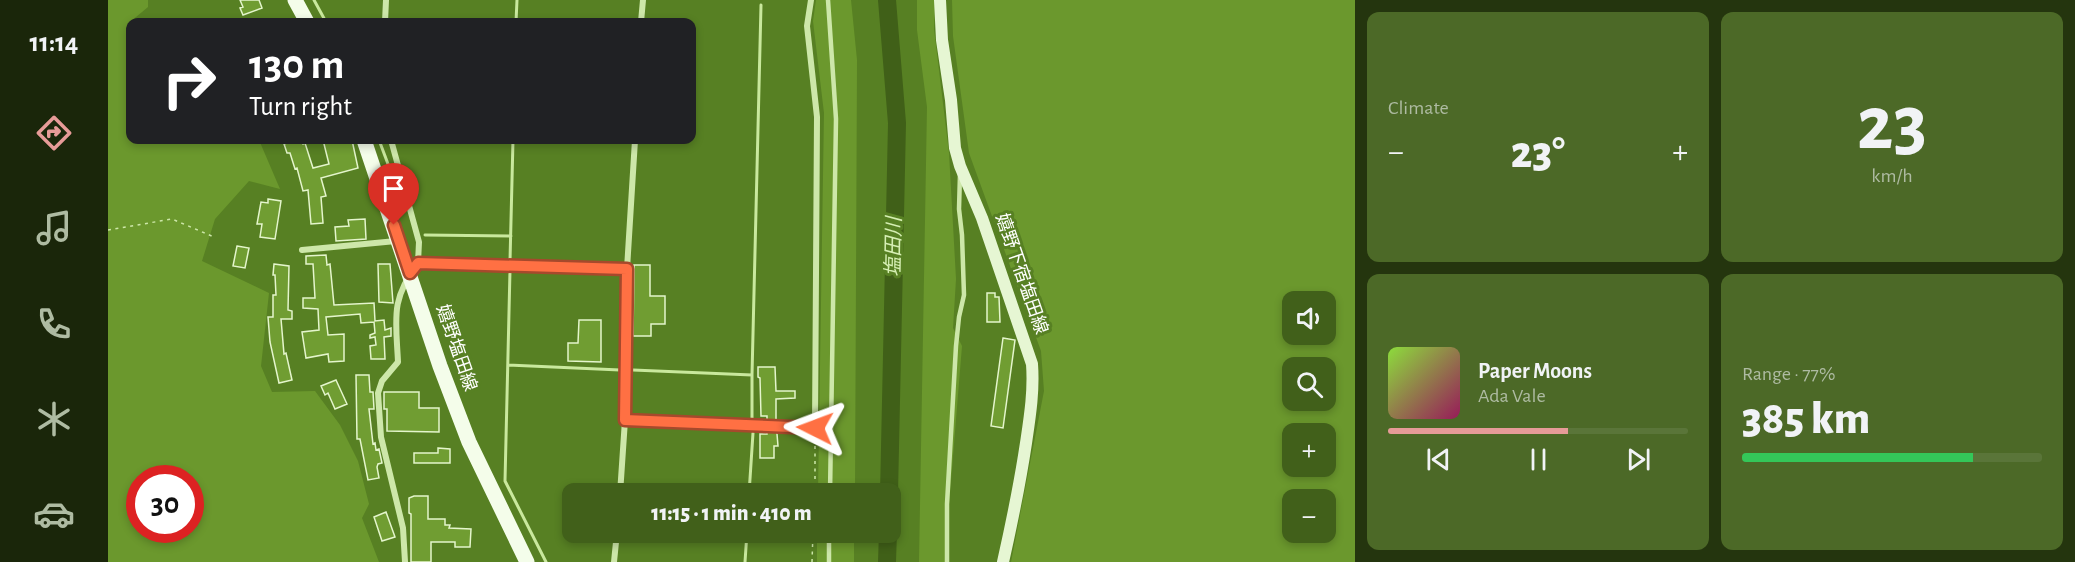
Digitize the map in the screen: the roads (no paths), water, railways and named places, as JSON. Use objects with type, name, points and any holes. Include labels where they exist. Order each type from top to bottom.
[{"type":"main road","points":[[295,0],[305,18]]},
{"type":"main road","name":"嬉野下宿塩田線","points":[[940,0],[942,40],[960,166],[982,218],[1032,364],[1034,383],[1032,401],[1017,503],[1003,562]]},
{"type":"main road","name":"嬉野塩田線","points":[[365,144],[400,241],[414,268],[440,366],[469,442],[527,562]]},
{"type":"street","points":[[385,18],[386,0]]},
{"type":"street","points":[[641,18],[643,0]]},
{"type":"street","points":[[625,420],[815,428],[817,117],[807,26],[811,0]]},
{"type":"street","points":[[392,144],[419,242],[414,268],[403,285],[396,310],[398,362],[382,381],[378,393],[381,437],[403,528],[405,562]]},
{"type":"street","points":[[621,483],[625,420],[627,269],[635,144]]},
{"type":"street","points":[[302,250],[400,241]]},
{"type":"street","points":[[414,268],[627,269]]},
{"type":"street","points":[[614,562],[615,543]]},
{"type":"lane","points":[[828,0],[836,119],[830,483]]},
{"type":"lane","points":[[946,562],[946,504],[955,357],[963,295],[962,235],[958,209],[960,166]]},
{"type":"lane","points":[[829,543],[829,562]]},
{"type":"waterway","points":[[314,0],[324,18]]},
{"type":"waterway","points":[[516,18],[517,0]]},
{"type":"waterway","name":"塩田川","points":[[887,0],[897,123],[889,483]]},
{"type":"waterway","points":[[752,375],[761,5]]},
{"type":"waterway","points":[[380,144],[388,164]]},
{"type":"waterway","points":[[510,261],[513,144]]},
{"type":"waterway","points":[[425,235],[511,236]]},
{"type":"waterway","points":[[510,270],[505,481],[546,562]]},
{"type":"waterway","points":[[508,365],[620,370]]},
{"type":"waterway","points":[[633,370],[752,375],[752,419]]},
{"type":"waterway","points":[[750,483],[753,433]]},
{"type":"waterway","points":[[745,562],[746,543]]},
{"type":"waterway","name":"塩田川","points":[[887,562],[888,543]]}]
